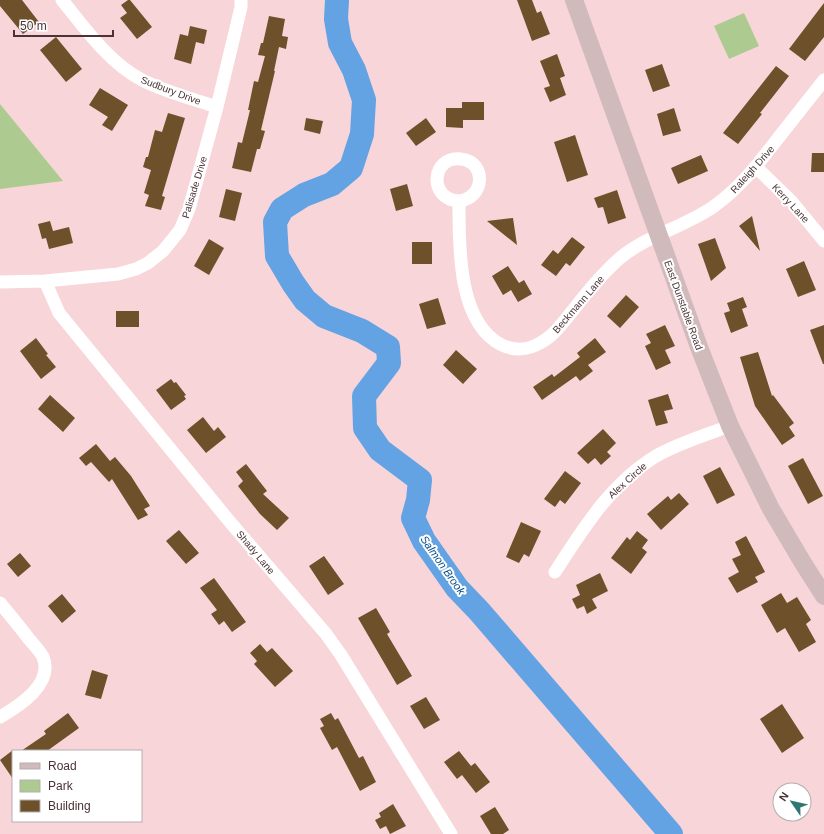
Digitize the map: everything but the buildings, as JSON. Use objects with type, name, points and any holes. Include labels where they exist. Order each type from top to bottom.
[{"type":"street","name":"Sudbury Drive","points":[[62,0],[96,42],[126,70],[142,80],[217,107]]},
{"type":"street","name":"Palisade Drive","points":[[0,282],[45,281],[118,274],[136,269],[148,263],[163,251],[180,230],[189,209],[217,107],[241,8],[241,0]]},
{"type":"street","name":"East Dunstable Road","points":[[574,0],[699,347],[730,426],[771,509],[824,596]]},
{"type":"street","name":"Raleigh Drive","points":[[659,235],[696,218],[727,196],[742,183],[824,80]]},
{"type":"street","name":"Kerry Lane","points":[[756,167],[792,202],[824,240]]},
{"type":"street","name":"Beckmann Lane","points":[[459,201],[460,261],[472,311],[488,336],[506,347],[517,349],[528,348],[540,343],[548,337],[561,325],[608,270],[633,248],[659,235]]},
{"type":"street","name":"Shady Lane","points":[[45,281],[59,312],[230,522],[326,634],[341,655],[451,834]]},
{"type":"street","name":"Alex Circle","points":[[555,572],[600,505],[629,476],[644,464],[658,456],[681,445],[730,426]]},
{"type":"street","points":[[0,603],[43,657],[45,668],[37,689],[29,698],[0,717]]},
{"type":"green space","points":[[744,13],[759,46],[729,59],[714,26]]},
{"type":"green space","points":[[0,104],[63,181],[0,189]]},
{"type":"waterway","name":"Salmon Brook","points":[[337,0],[336,19],[340,43],[354,70],[364,100],[362,134],[351,168],[332,184],[304,195],[282,209],[275,222],[277,256],[305,300],[324,316],[362,331],[388,347],[389,363],[364,396],[365,428],[380,450],[420,480],[418,500],[413,518],[424,541],[457,588],[479,611],[671,834]]}]
